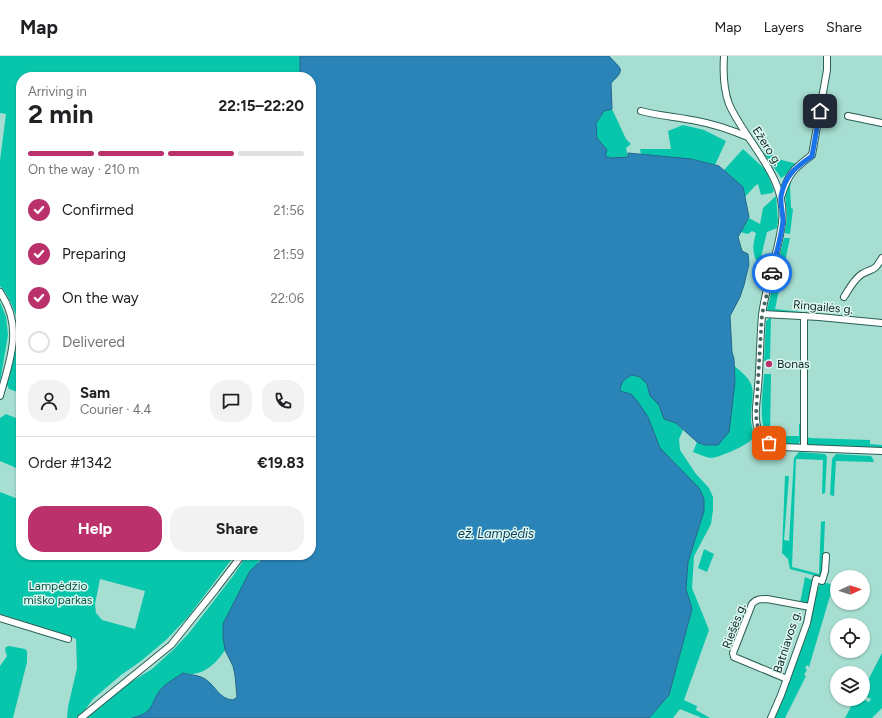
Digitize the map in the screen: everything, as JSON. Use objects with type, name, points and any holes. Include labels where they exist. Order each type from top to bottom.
[{"type":"street","name":"Ežero g.","points":[[724,56],[723,79],[729,103],[748,137],[773,175],[781,197],[783,210],[783,222],[762,314],[756,415],[759,432],[762,437],[774,446],[882,451]]},
{"type":"street","points":[[781,197],[787,179],[793,169],[812,156],[827,70],[827,56]]},
{"type":"street","points":[[641,111],[664,117],[697,121],[725,128],[748,137]]},
{"type":"street","points":[[848,116],[882,123]]},
{"type":"street","points":[[844,297],[858,278],[862,274],[876,268],[882,258]]},
{"type":"street","points":[[0,292],[12,315],[14,333],[8,366],[0,396]]},
{"type":"street","name":"Ringailės g.","points":[[762,314],[882,323]]},
{"type":"street","points":[[804,316],[804,448]]},
{"type":"street","name":"Batniavos g.","points":[[771,718],[787,680],[807,624],[816,579],[822,581],[825,571],[826,556]]},
{"type":"street","points":[[80,718],[171,645],[238,560]]},
{"type":"street","name":"Riešės g.","points":[[787,680],[734,657],[733,653],[752,604],[755,601],[767,599],[810,607]]},
{"type":"street","points":[[0,618],[68,639]]},
{"type":"green space","points":[[0,56],[300,56],[300,72],[16,72],[16,315],[12,305],[0,286],[0,160],[6,114],[0,113]]},
{"type":"green space","points":[[612,109],[626,139],[631,144],[626,148],[628,157],[611,158],[605,156],[607,150],[597,138],[596,123],[604,111]]},
{"type":"green space","points":[[683,125],[704,130],[726,141],[715,165],[691,159],[641,155],[640,149],[671,149],[668,131]]},
{"type":"green space","points":[[743,149],[766,170],[774,191],[772,193],[761,195],[758,184],[745,197],[743,187],[724,170]]},
{"type":"green space","points":[[764,153],[779,157],[778,159],[797,164],[781,178]]},
{"type":"green space","points":[[789,181],[791,181],[791,208],[793,209],[790,234],[785,233],[787,217],[785,192]]},
{"type":"green space","points":[[776,196],[778,221],[777,228],[767,232],[760,260],[756,260],[753,247],[756,233],[752,231],[748,234],[740,232],[749,218],[760,224],[763,208]]},
{"type":"green space","points":[[784,238],[790,238],[775,309],[819,314],[767,310]]},
{"type":"green space","points":[[0,302],[6,317],[8,335],[0,382]]},
{"type":"green space","points":[[771,317],[770,361],[764,361],[766,321]]},
{"type":"green space","points":[[15,351],[16,391],[9,389],[6,383]]},
{"type":"green space","points":[[734,366],[748,379],[753,390],[751,420],[753,437],[749,442],[739,448],[726,454],[709,458],[693,452],[697,442],[705,445],[735,382]]},
{"type":"green space","points":[[764,374],[771,374],[770,436],[799,436],[799,424],[801,424],[801,439],[798,445],[773,442],[764,430],[762,421],[762,401]]},
{"type":"green space","points":[[632,375],[640,377],[647,384],[650,396],[659,405],[664,419],[676,423],[683,430],[679,439],[680,450],[696,474],[709,488],[713,497],[711,524],[694,556],[692,588],[709,630],[684,700],[697,706],[696,710],[710,718],[702,718],[680,709],[673,718],[649,718],[669,695],[692,609],[686,589],[688,562],[704,511],[704,499],[674,462],[660,448],[648,417],[620,391],[623,381]]},
{"type":"green space","points":[[6,414],[16,418],[16,468],[0,461],[0,418]]},
{"type":"green space","points":[[805,417],[807,417],[807,436],[809,438],[870,440],[870,444],[882,445],[882,448],[807,445],[805,441]]},
{"type":"green space","points":[[799,452],[825,454],[827,457],[825,493],[822,494],[823,460],[796,459],[792,567],[819,574],[821,522],[825,521],[823,570],[820,577],[790,569],[788,559],[782,553],[785,476],[789,476],[784,540],[789,541],[794,458]]},
{"type":"green space","points":[[836,454],[871,456],[874,462],[836,461],[834,496],[830,495],[832,459]]},
{"type":"green space","name":"Lampėdžio miško parkas","points":[[0,492],[16,498],[16,560],[231,560],[188,617],[166,640],[93,699],[82,714],[76,718],[67,718],[77,668],[76,639],[0,614]],"holes":[[[100,579],[145,591],[135,629],[102,620],[96,613],[95,604]]]},
{"type":"green space","points":[[704,549],[714,554],[707,572],[698,568]]},
{"type":"green space","points":[[244,560],[261,560],[258,562],[223,637],[225,650],[213,665],[202,672],[190,674],[183,673],[158,693],[150,710],[143,715],[132,718],[87,718],[128,684],[152,669],[174,649],[189,633]]},
{"type":"green space","points":[[805,577],[812,580],[813,583],[809,602],[807,604],[800,603]]},
{"type":"green space","points":[[820,584],[830,584],[830,596],[809,667],[807,665],[805,668],[807,670],[804,675],[806,676],[785,718],[775,718],[810,626],[816,592]]},
{"type":"green space","points":[[9,646],[25,649],[27,651],[27,662],[13,718],[0,718],[0,666],[7,656],[5,650],[6,647]]},
{"type":"green space","points":[[882,653],[882,708],[872,718],[845,718],[851,706],[870,706],[870,676]]},
{"type":"water","name":"ež. Lampėdis","points":[[300,56],[609,56],[619,66],[620,71],[611,83],[612,109],[604,111],[596,123],[597,138],[607,150],[605,156],[611,158],[628,157],[628,153],[691,159],[719,166],[743,187],[749,217],[738,237],[742,251],[748,254],[749,264],[740,297],[730,316],[735,382],[729,432],[718,445],[705,445],[697,442],[676,423],[664,419],[659,405],[650,396],[647,384],[640,377],[632,375],[629,376],[623,381],[620,388],[620,391],[631,394],[638,402],[648,417],[660,448],[699,488],[704,499],[704,511],[688,562],[686,589],[692,609],[669,695],[649,718],[132,718],[150,709],[159,691],[183,673],[205,679],[221,695],[228,699],[233,700],[237,697],[233,666],[225,650],[223,624],[250,571],[262,560],[316,560],[316,72],[300,72]]},
{"type":"way so far","points":[[769,443],[759,432],[756,415],[762,314],[772,273]]},
{"type":"place","name":"Bonas","points":[[769,364]]},
{"type":"route","points":[[772,273],[783,222],[781,197],[787,179],[793,169],[812,156],[820,111]]}]
